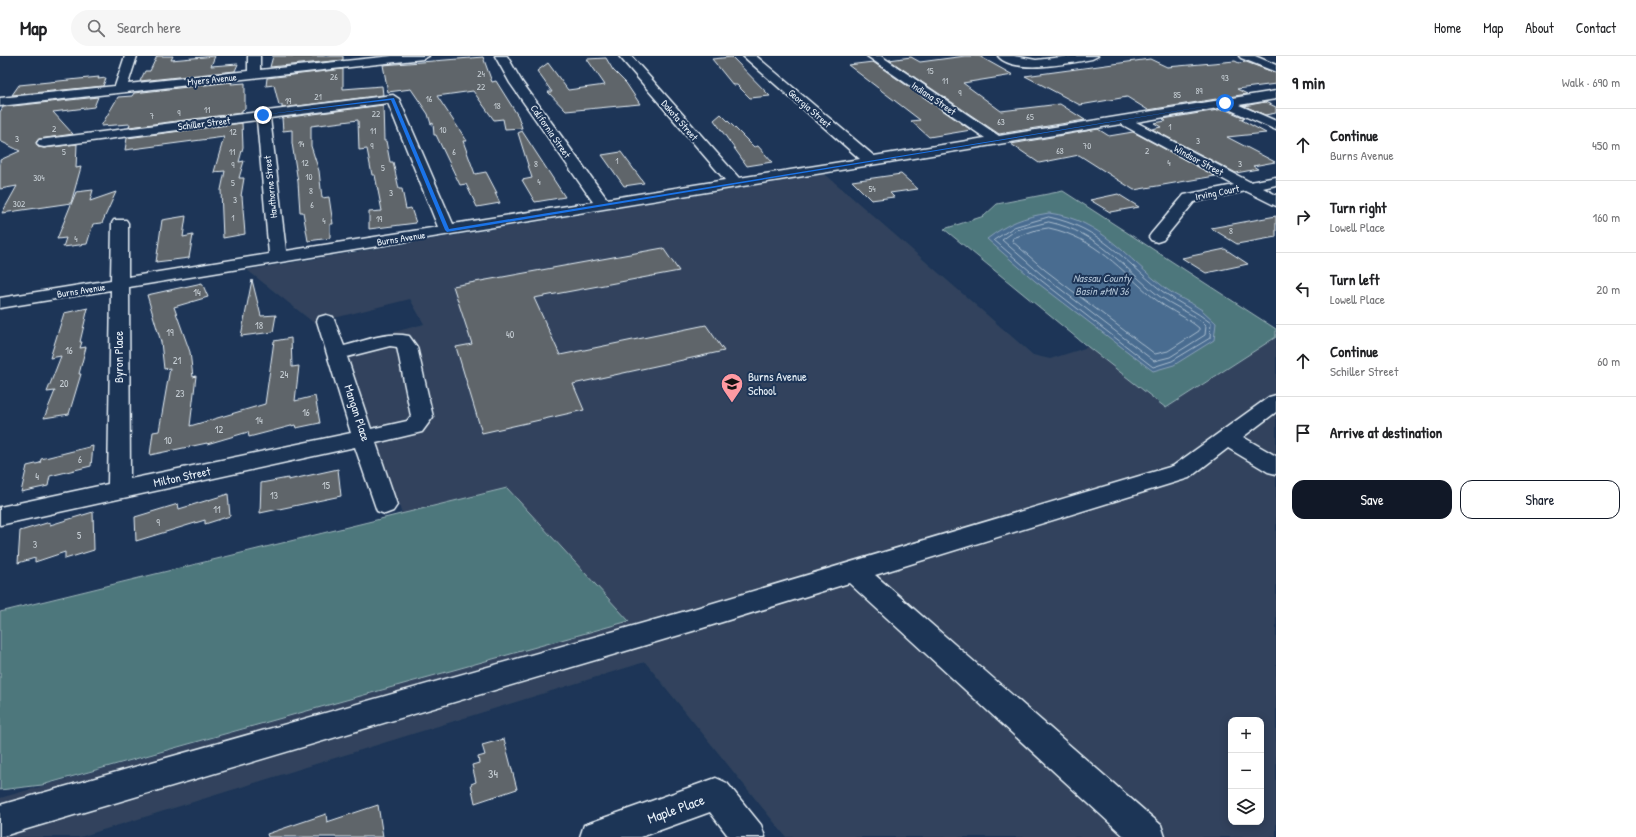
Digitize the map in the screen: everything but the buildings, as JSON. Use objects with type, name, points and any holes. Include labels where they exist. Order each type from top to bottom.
[{"type":"street","points":[[120,89],[131,56]]},
{"type":"street","points":[[254,56],[254,75]]},
{"type":"street","name":"Myers Avenue","points":[[0,102],[254,75],[378,58],[423,56]]},
{"type":"street","name":"California Street","points":[[501,56],[516,83],[603,205]]},
{"type":"street","name":"Dakota Street","points":[[625,56],[735,183]]},
{"type":"street","name":"Georgia Street","points":[[749,56],[871,161]]},
{"type":"street","name":"Indiana Street","points":[[873,56],[996,140]]},
{"type":"street","points":[[1004,56],[1016,61],[1035,64],[1092,56]]},
{"type":"street","points":[[1245,56],[1276,69]]},
{"type":"street","name":"Burns Avenue","points":[[0,303],[1276,95]]},
{"type":"street","name":"Schiller Street","points":[[44,143],[393,99],[447,230]]},
{"type":"street","points":[[1225,103],[1276,126]]},
{"type":"street","name":"Hawthorne Street","points":[[263,115],[278,258]]},
{"type":"street","name":"Windsor Street","points":[[1123,120],[1276,201]]},
{"type":"street","name":"Irving Court","points":[[1157,237],[1189,198],[1276,181]]},
{"type":"street","name":"Byron Place","points":[[119,490],[120,224]]},
{"type":"street","name":"Mangan Place","points":[[326,322],[365,437],[385,505]]},
{"type":"street","name":"Milton Street","points":[[0,516],[365,437],[414,428],[422,417],[407,347],[402,340],[389,340],[337,354]]},
{"type":"street","points":[[0,821],[854,572],[1181,472],[1276,402]]},
{"type":"street","points":[[1227,438],[1276,466]]},
{"type":"street","points":[[854,572],[1149,837]]},
{"type":"street","name":"Maple Place","points":[[596,837],[716,794],[746,832]]},
{"type":"shaded area","points":[[825,174],[1033,355],[1050,359],[1088,347],[1166,408],[1276,337],[1276,837],[786,837],[645,662],[80,837],[0,837],[0,798],[628,621],[507,488],[402,514],[342,346],[424,324],[410,299],[314,323],[247,270]]},
{"type":"green space","points":[[1063,191],[1276,329],[1276,337],[1166,408],[1088,347],[944,229],[984,216],[997,204]]},
{"type":"green space","points":[[507,488],[629,621],[42,785],[0,790],[0,612]]},
{"type":"water","name":"Nassau County Basin #MN 36","points":[[1049,213],[1068,217],[1084,223],[1099,232],[1165,288],[1202,310],[1216,323],[1214,340],[1174,365],[1153,371],[1035,281],[987,239],[1016,222],[1031,216]]},
{"type":"place","name":"Burns Avenue School","points":[[732,404]]},
{"type":"route","points":[[263,115],[393,99],[447,230],[1225,103]]}]
